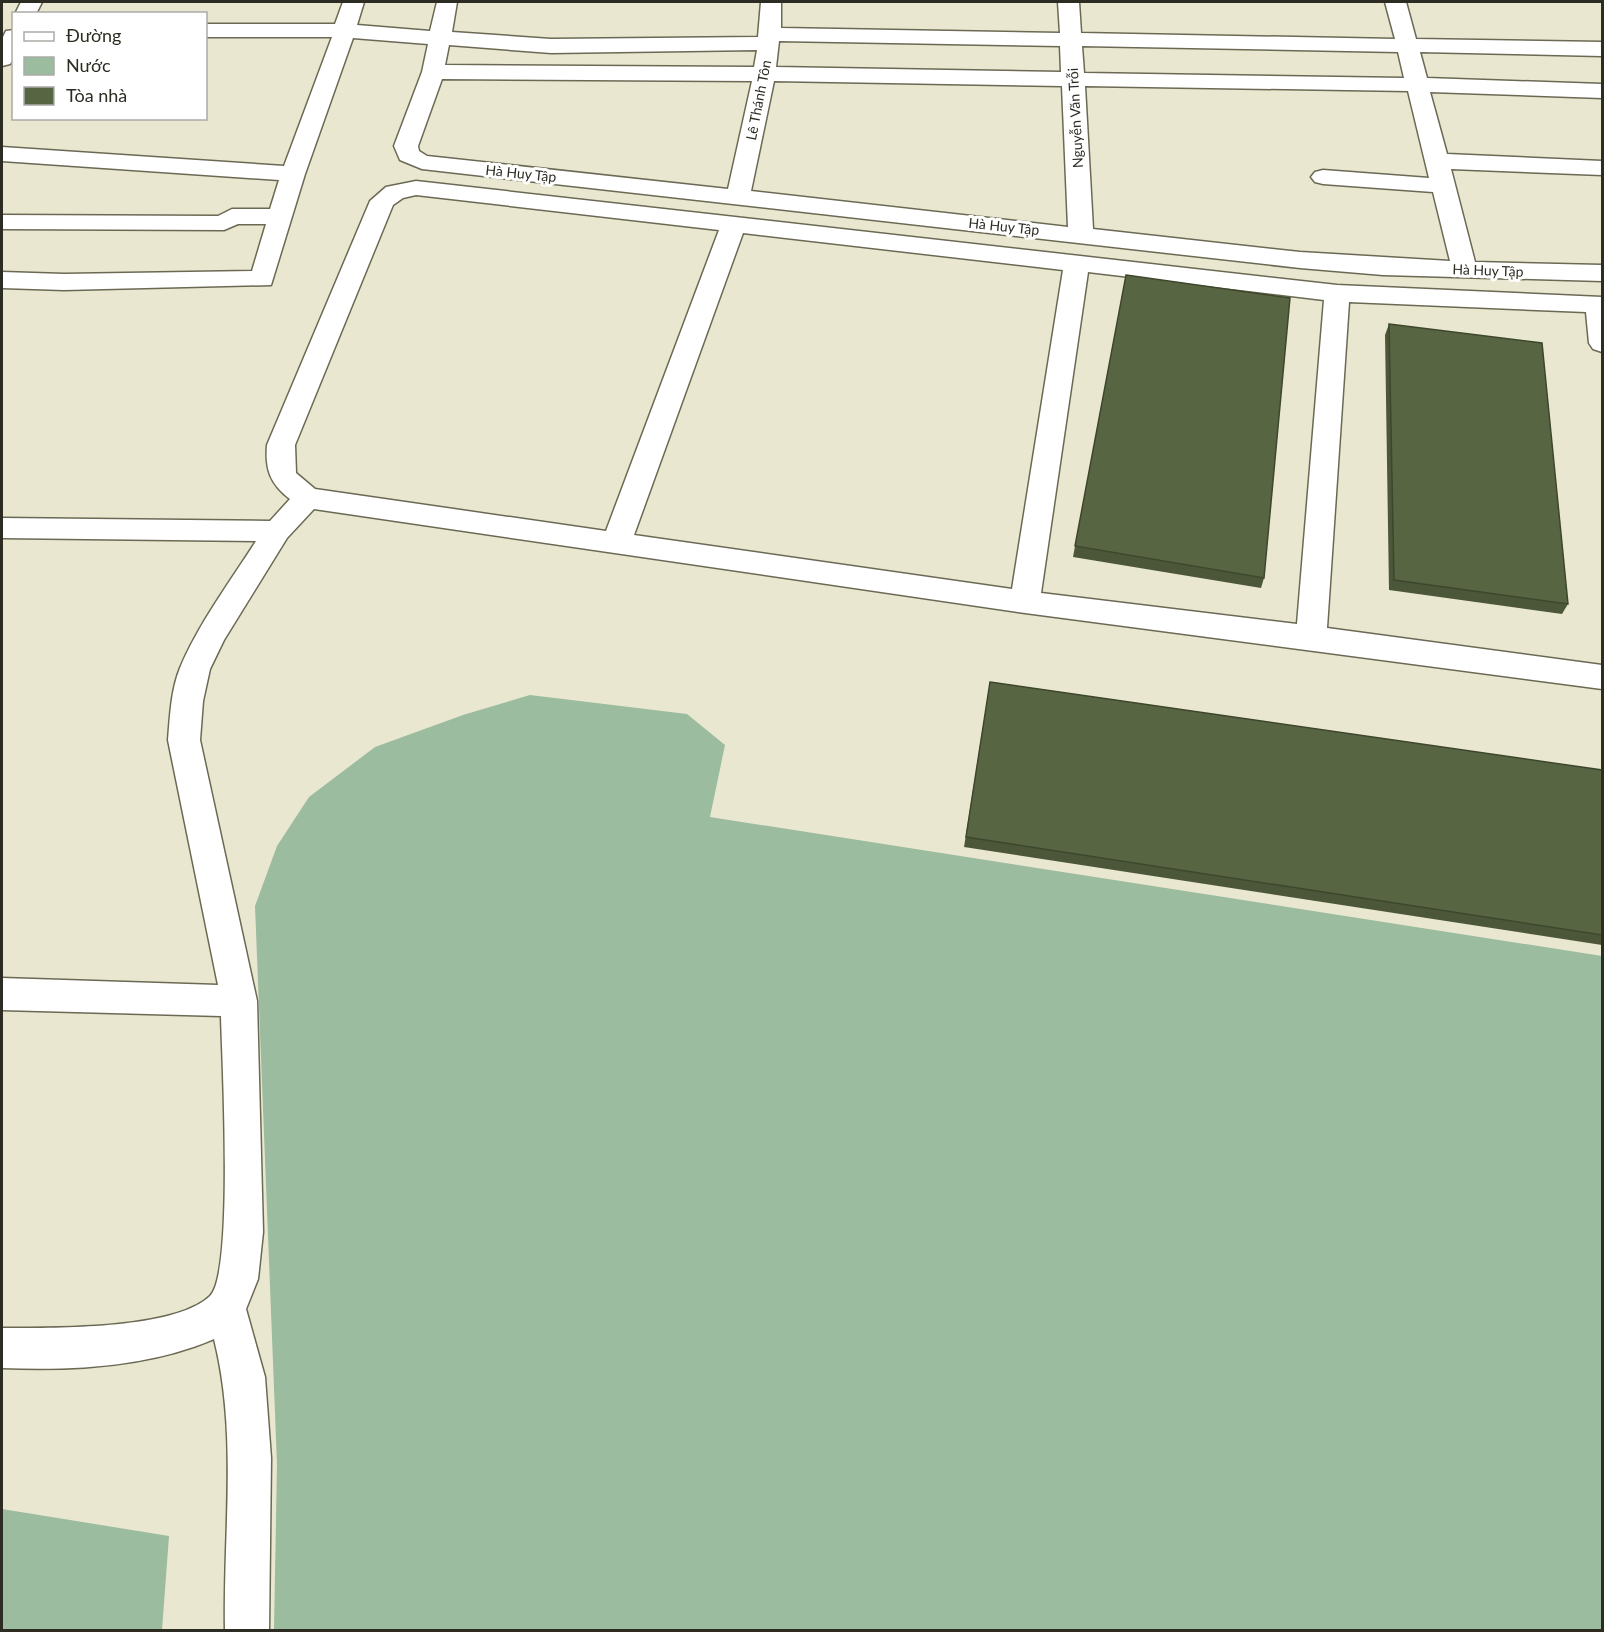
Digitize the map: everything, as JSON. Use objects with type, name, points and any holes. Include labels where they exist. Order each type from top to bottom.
[{"type":"street","points":[[2,280],[262,279],[293,174],[353,2]]},
{"type":"street","points":[[447,2],[433,72],[764,74],[1418,85],[1602,91]]},
{"type":"street","name":"Lê Thánh Tôn","points":[[617,541],[736,210],[764,74],[770,38],[771,2]]},
{"type":"street","name":"Nguyễn Văn Trỗi","points":[[1070,2],[1081,235]]},
{"type":"street","points":[[1396,2],[1466,270]]},
{"type":"street","points":[[207,30],[343,31],[440,40],[551,46],[770,38],[1602,49]]},
{"type":"street","points":[[2,59],[12,40]]},
{"type":"street","name":"Hà Huy Tập","points":[[433,72],[406,146],[408,155],[422,162],[736,210],[1081,235],[1383,267],[1602,273]]},
{"type":"street","points":[[2,154],[293,174]]},
{"type":"street","points":[[1438,161],[1602,168]]},
{"type":"street","points":[[1323,177],[1444,186]]},
{"type":"street","points":[[1602,343],[1600,305],[1337,293],[1077,262],[736,210],[416,188],[394,192],[382,201],[281,445],[279,466],[285,481],[308,498],[617,541],[1025,602],[1311,637],[1602,677]]},
{"type":"street","points":[[2,222],[224,223],[232,216],[280,217]]},
{"type":"street","points":[[1025,602],[1077,262]]},
{"type":"street","points":[[1311,637],[1337,293]]},
{"type":"street","points":[[247,1630],[250,1458],[244,1377],[226,1309],[238,1280],[244,1232],[239,1000],[183,740],[187,701],[195,669],[211,636],[277,531],[308,498]]},
{"type":"street","points":[[2,528],[277,531]]},
{"type":"street","points":[[2,994],[239,1000]]},
{"type":"street","points":[[2,1348],[105,1343],[158,1336],[195,1326],[226,1309]]},
{"type":"water","points":[[530,695],[687,714],[725,745],[710,817],[1602,956],[1602,1630],[274,1630],[277,1464],[255,906],[277,846],[309,797],[375,747],[463,715]]},
{"type":"water","points":[[2,1509],[169,1536],[162,1630],[2,1630]]},
{"type":"building","points":[[1126,275],[1290,298],[1264,578],[1075,546]]},
{"type":"building","points":[[1389,324],[1542,343],[1568,604],[1394,580]]},
{"type":"building","points":[[990,682],[1602,770],[1602,935],[966,837]]}]
